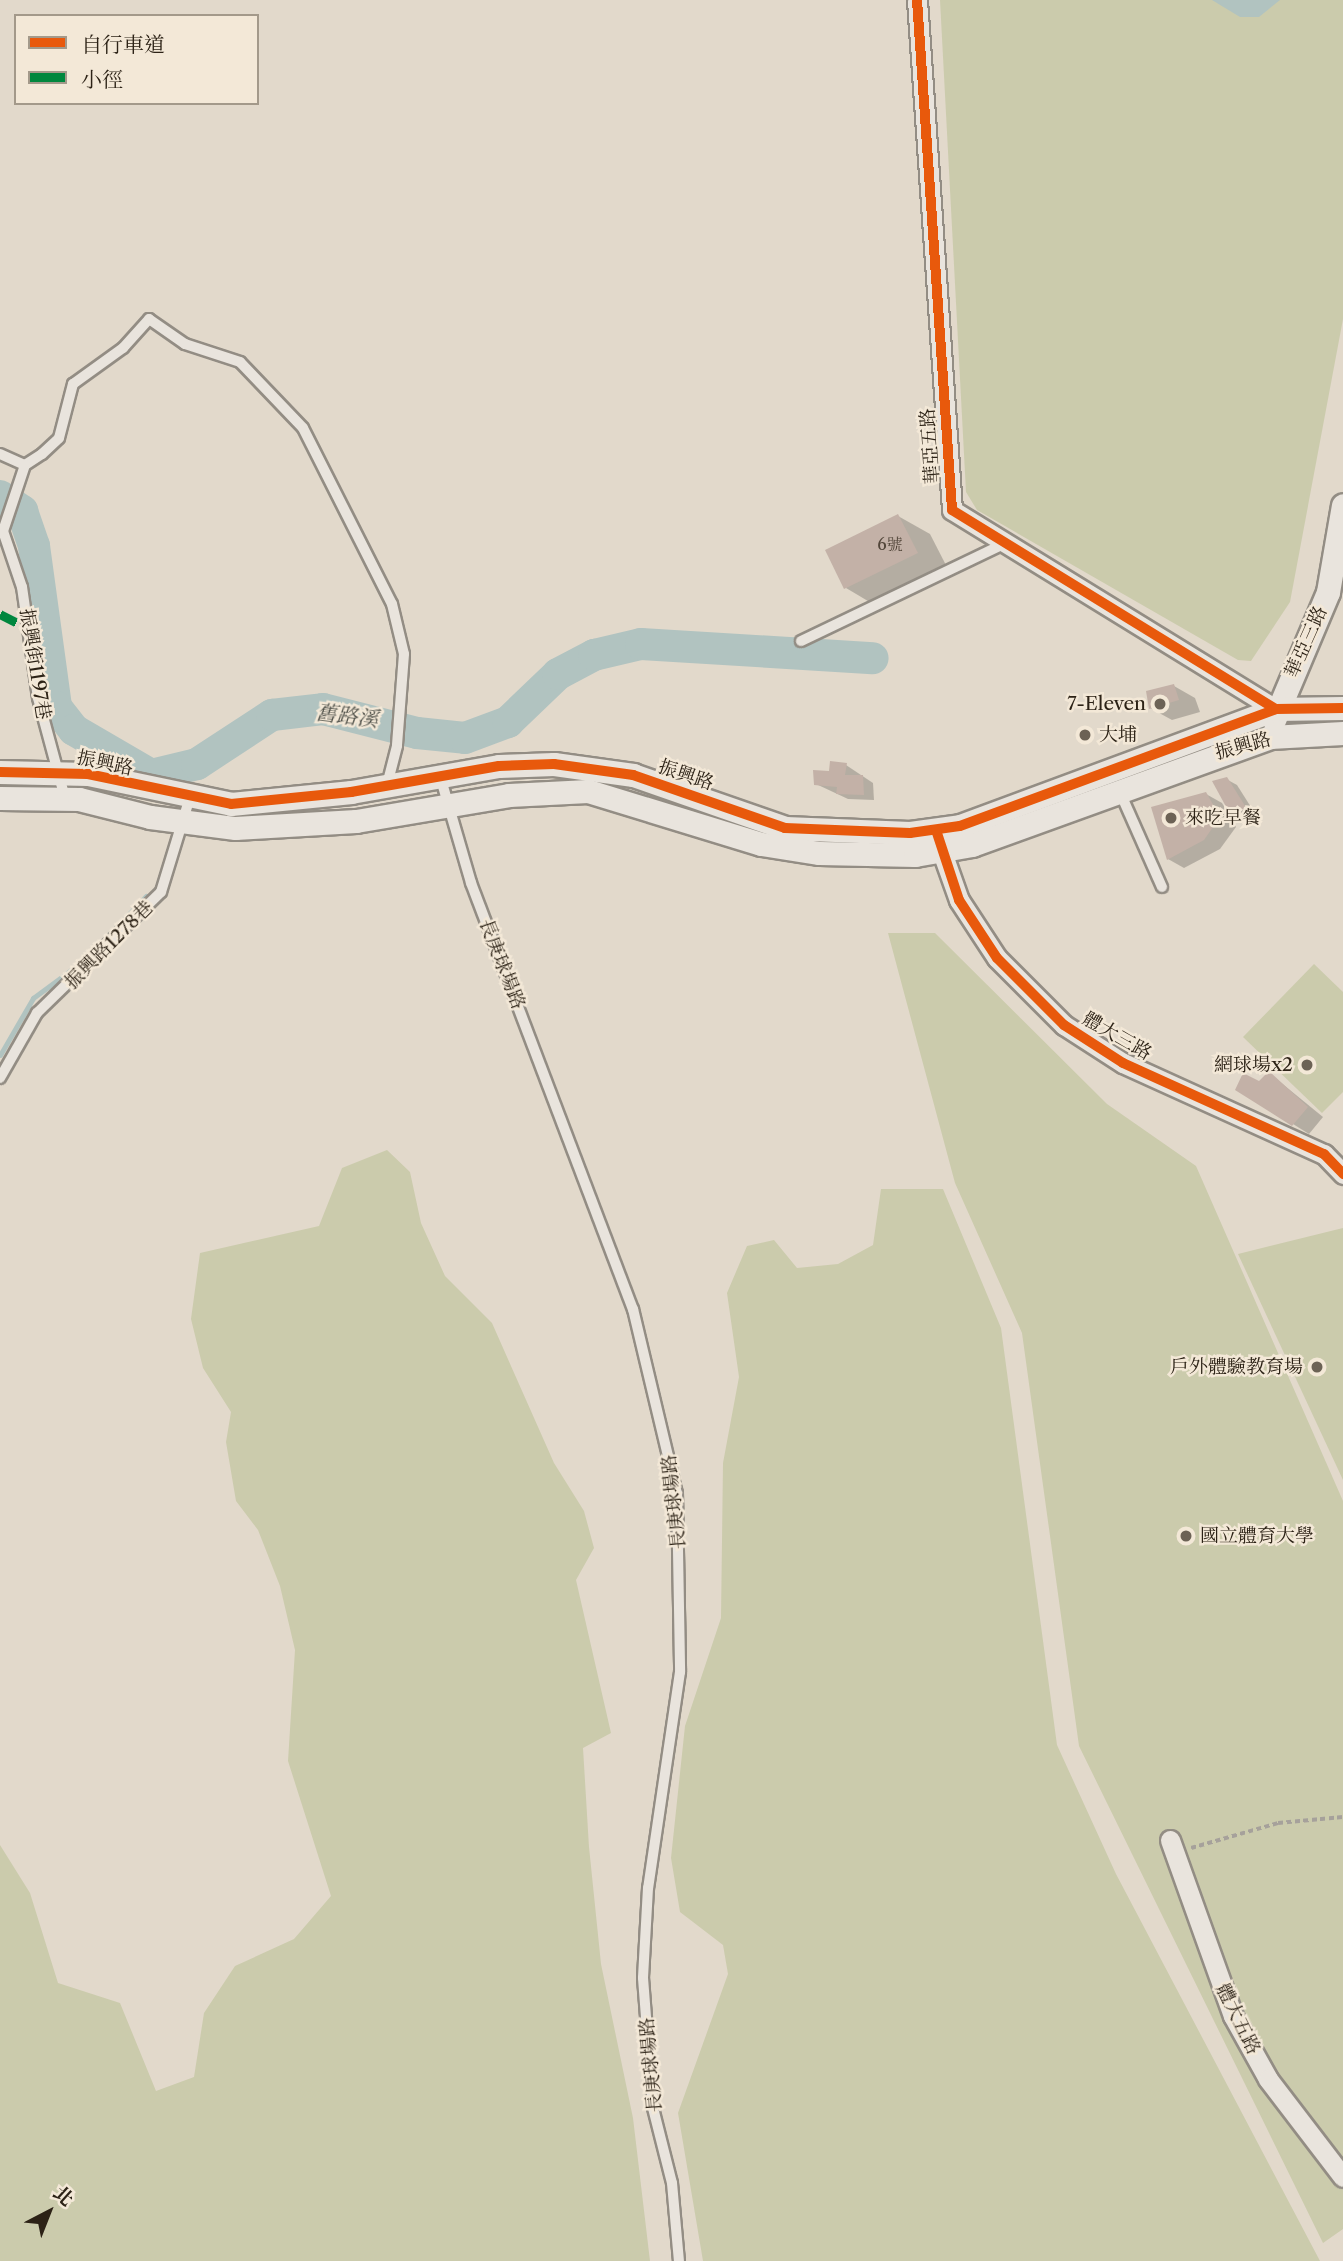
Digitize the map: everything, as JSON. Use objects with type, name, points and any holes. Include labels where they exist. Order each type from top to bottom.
[{"type":"street","name":"華亞五路","points":[[917,0],[951,510],[1001,545],[1276,709]]},
{"type":"street","name":"華亞三路","points":[[1270,737],[1276,709],[1328,592],[1343,505]]},
{"type":"street","name":"振興路","points":[[0,772],[55,771],[231,804],[386,785],[499,766],[592,767],[785,828],[939,841],[1276,709],[1343,708]]},
{"type":"street","name":"振興路","points":[[0,798],[65,799],[184,822],[235,828],[448,807],[509,794],[589,791],[761,844],[870,856],[939,841],[1118,790],[1270,737],[1343,733]]},
{"type":"street","name":"體大三路","points":[[939,841],[959,900],[997,958],[1064,1025],[1123,1063],[1324,1154],[1343,1174]]},
{"type":"street","name":"體大五路","points":[[1172,1848],[1233,2016],[1268,2079],[1343,2177]]},
{"type":"lane","points":[[0,454],[25,465],[59,438],[73,384],[123,348],[149,319],[185,344],[240,362],[303,428],[355,524],[391,604],[404,654],[397,746],[386,785]]},
{"type":"lane","name":"振興街1197巷","points":[[25,465],[3,531],[22,587],[55,771],[65,799]]},
{"type":"lane","points":[[801,641],[1001,545]]},
{"type":"lane","name":"長庚球場路","points":[[440,776],[448,807],[632,1309],[677,1493],[680,1672],[648,1888],[643,1978],[653,2108],[672,2183],[678,2261]]},
{"type":"lane","points":[[1118,790],[1162,887]]},
{"type":"lane","name":"振興路1278巷","points":[[0,1078],[37,1013],[84,975],[161,892],[190,797]]},
{"type":"path","points":[[1172,1848],[1278,1823],[1343,1817]]},
{"type":"green space","points":[[940,0],[1343,0],[1343,319],[1290,602],[1251,661],[1238,660],[977,510],[966,492]]},
{"type":"green space","name":"國立體育大學","points":[[888,933],[935,933],[1107,1104],[1196,1166],[1343,1501],[1343,2229],[1323,2243],[1079,1746],[1022,1333],[955,1183]]},
{"type":"green space","name":"網球場x2","points":[[1314,964],[1343,992],[1343,1092],[1322,1113],[1243,1037]]},
{"type":"green space","points":[[387,1150],[410,1172],[421,1223],[445,1276],[492,1323],[554,1463],[584,1511],[594,1548],[576,1580],[611,1733],[583,1748],[589,1847],[601,1964],[633,2118],[650,2261],[0,2261],[0,1845],[30,1893],[58,1983],[120,2003],[156,2091],[194,2077],[204,2013],[235,1966],[294,1939],[331,1896],[288,1761],[295,1650],[280,1586],[258,1530],[236,1501],[226,1442],[231,1412],[203,1368],[191,1319],[200,1253],[319,1226],[342,1168]]},
{"type":"green space","points":[[881,1189],[943,1189],[1001,1328],[1057,1745],[1116,1874],[1320,2261],[703,2261],[678,2113],[728,1974],[723,1945],[680,1912],[671,1858],[685,1726],[721,1618],[723,1463],[739,1377],[727,1293],[747,1246],[774,1240],[797,1268],[838,1264],[873,1245]]},
{"type":"green space","name":"戶外體驗教育場","points":[[1343,1228],[1343,1480],[1238,1254]]},
{"type":"shaded area","points":[[1212,0],[1280,0],[1259,17],[1240,17]]},
{"type":"building","points":[[898,514],[918,553],[844,589],[825,550]]},
{"type":"building","points":[[1174,684],[1179,700],[1149,709],[1146,691]]},
{"type":"building","points":[[830,761],[847,763],[845,775],[863,775],[864,795],[836,794],[837,787],[814,785],[813,770],[829,771]]},
{"type":"building","points":[[1227,777],[1247,809],[1230,814],[1212,781]]},
{"type":"building","points":[[1206,792],[1220,817],[1204,840],[1167,860],[1151,807]]},
{"type":"building","points":[[1269,1071],[1308,1107],[1292,1126],[1235,1090],[1243,1073],[1259,1081]]},
{"type":"waterway","name":"舊路溪","points":[[0,496],[22,511],[34,546],[56,707],[74,730],[151,775],[197,764],[272,715],[323,709],[417,733],[465,738],[508,722],[558,674],[594,655],[641,644],[873,658]]},
{"type":"waterway","points":[[0,1055],[33,998],[82,962],[146,896]]},
{"type":"marked path","points":[[0,614],[28,628]]},
{"type":"cycle path","points":[[917,0],[952,510],[1276,709]]},
{"type":"cycle path","points":[[0,772],[88,774],[231,804],[351,792],[499,766],[554,764],[633,775],[785,828],[910,833],[960,826],[1276,709],[1343,708]]},
{"type":"cycle path","points":[[936,830],[959,900],[997,958],[1064,1025],[1123,1063],[1324,1154],[1343,1174]]},
{"type":"place","name":"7-Eleven","points":[[1160,704]]},
{"type":"place","name":"大埔","points":[[1085,735]]},
{"type":"place","name":"來吃早餐","points":[[1171,818]]},
{"type":"place","name":"網球場x2","points":[[1307,1065]]},
{"type":"place","name":"戶外體驗教育場","points":[[1317,1367]]},
{"type":"place","name":"國立體育大學","points":[[1186,1536]]}]
